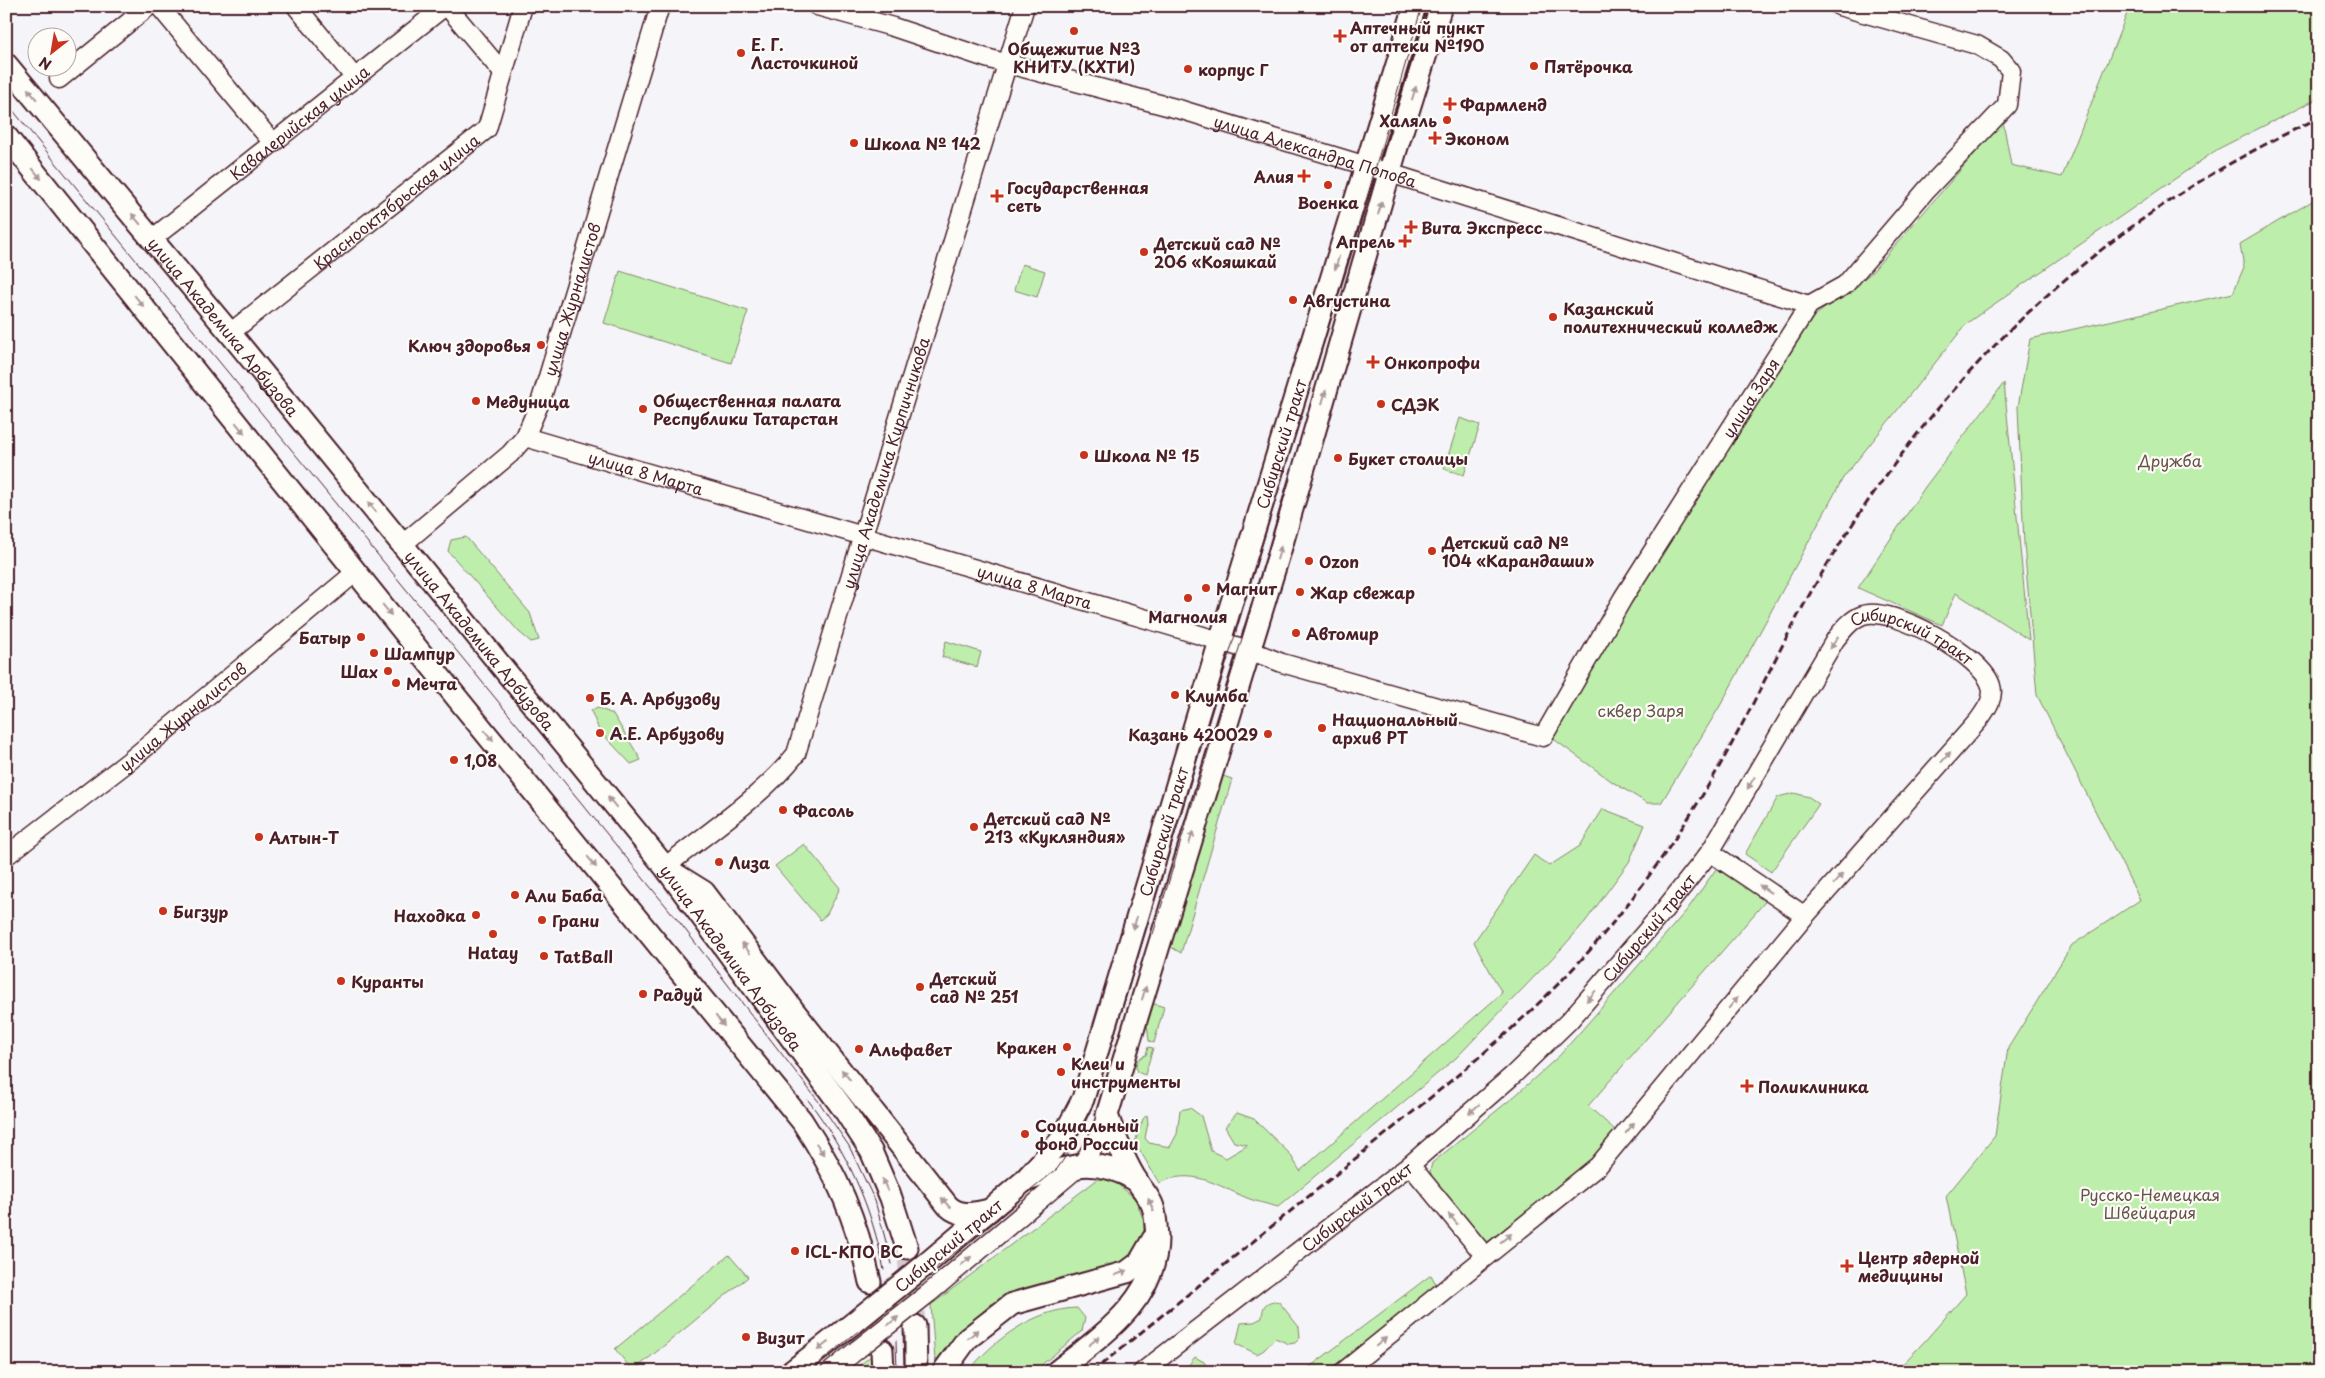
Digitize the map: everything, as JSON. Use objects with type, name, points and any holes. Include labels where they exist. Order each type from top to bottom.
[{"type":"main road","name":"Сибирский тракт","points":[[791,1372],[925,1266],[1024,1181],[1062,1139],[1083,1099],[1220,641],[1415,6]]},
{"type":"main road","name":"Сибирский тракт","points":[[1107,1115],[1249,650],[1441,6]]},
{"type":"main road","name":"улица Академика Арбузова","points":[[6,64],[230,333],[665,867],[871,1151],[907,1248]]},
{"type":"main road","points":[[6,136],[356,572],[802,1121],[825,1156],[844,1192],[863,1252],[870,1282]]},
{"type":"main road","points":[[665,867],[704,892],[794,1011],[948,1206],[956,1213],[967,1214],[990,1210]]},
{"type":"main road","points":[[1056,1372],[1105,1333],[1131,1306],[1146,1284],[1157,1251],[1153,1206],[1136,1180],[1107,1115]]},
{"type":"main road","points":[[1024,1181],[1057,1169],[1082,1164],[1107,1166],[1122,1171],[1136,1180]]},
{"type":"main road","points":[[943,1372],[967,1339],[1012,1304],[1127,1272],[1139,1263],[1149,1249],[1156,1232]]},
{"type":"main road","points":[[915,1326],[916,1372]]},
{"type":"main road","points":[[882,1350],[883,1372]]},
{"type":"street","points":[[59,79],[149,6]]},
{"type":"street","points":[[159,6],[273,143]]},
{"type":"street","points":[[296,6],[355,78]]},
{"type":"street","points":[[446,6],[503,73]]},
{"type":"street","name":"Кавалерийская улица","points":[[152,239],[446,6]]},
{"type":"street","name":"Краснооктябрьская улица","points":[[230,333],[487,129],[523,6]]},
{"type":"street","name":"улица Журналистов","points":[[403,544],[510,454],[526,437],[542,400],[559,346],[660,6]]},
{"type":"street","name":"улица Александра Попова","points":[[817,6],[893,27],[1008,64],[1182,110],[1390,173],[1809,305]]},
{"type":"street","name":"улица Академика Кирпичникова","points":[[665,867],[766,786],[784,770],[796,754],[1025,6]]},
{"type":"street","name":"улица Заря","points":[[1543,737],[1623,598],[1809,305],[1845,285],[1928,189],[2007,105],[2011,71],[2001,59],[1977,45],[1839,6]]},
{"type":"street","name":"улица 8 Марта","points":[[526,437],[1220,641],[1282,663],[1543,737]]},
{"type":"street","name":"улица Журналистов","points":[[6,856],[128,762],[356,572]]},
{"type":"street","name":"Сибирский тракт","points":[[1142,1372],[1410,1165],[1512,1076],[1569,1021],[1662,914],[1710,852],[1834,640],[1846,627],[1863,615],[1888,615],[1947,641],[1987,676],[1992,688],[1989,705],[1978,721],[1805,916],[1598,1166],[1343,1372]]},
{"type":"street","points":[[1710,852],[1805,916]]},
{"type":"street","name":"Сибирский тракт","points":[[830,1372],[929,1293],[1082,1164],[1097,1141],[1107,1115]]},
{"type":"street","points":[[1410,1165],[1485,1256]]},
{"type":"green space","name":"сквер Заря","points":[[2130,6],[2319,6],[2319,98],[2218,149],[1967,323],[1843,478],[1720,706],[1661,803],[1647,803],[1614,783],[1548,735],[1804,324],[1871,273],[2003,121],[2011,165],[2062,177]]},
{"type":"green space","name":"Русско-Немецкая Швейцария","points":[[2319,197],[2319,1372],[1895,1372],[1966,1294],[1946,1196],[1995,1136],[2008,1048],[2072,945],[2140,900],[2037,695],[2024,544],[2018,407],[2030,339],[2233,293],[2244,267],[2240,244]]},
{"type":"green space","points":[[1022,264],[1045,271],[1037,297],[1014,290]]},
{"type":"green space","points":[[620,271],[748,311],[731,363],[604,323]]},
{"type":"green space","points":[[2004,383],[2029,640],[1956,593],[1942,625],[1858,588],[1925,487]]},
{"type":"green space","points":[[1460,418],[1480,425],[1464,475],[1444,469]]},
{"type":"green space","points":[[466,537],[530,613],[539,640],[531,642],[519,632],[448,551],[451,540]]},
{"type":"green space","points":[[946,641],[981,652],[977,667],[942,657]]},
{"type":"green space","points":[[598,708],[613,714],[641,760],[631,764],[599,730],[591,711]]},
{"type":"green space","points":[[1220,775],[1232,779],[1181,953],[1171,947],[1169,941]]},
{"type":"green space","points":[[1794,793],[1809,797],[1819,804],[1771,872],[1745,854],[1778,797]]},
{"type":"green space","points":[[1603,809],[1645,825],[1629,862],[1585,922],[1456,1058],[1278,1207],[1251,1199],[1214,1183],[1194,1177],[1171,1179],[1159,1183],[1135,1142],[1143,1119],[1147,1115],[1148,1123],[1145,1138],[1149,1143],[1170,1147],[1177,1134],[1180,1110],[1190,1108],[1201,1116],[1211,1151],[1226,1158],[1248,1145],[1234,1142],[1225,1127],[1237,1113],[1254,1119],[1290,1154],[1300,1171],[1502,993],[1474,942],[1534,855],[1549,866],[1580,846]]},
{"type":"green space","points":[[804,844],[840,888],[827,914],[820,920],[775,866]]},
{"type":"green space","points":[[1720,867],[1770,896],[1588,1106],[1614,1129],[1615,1133],[1587,1166],[1486,1243],[1432,1177],[1430,1171],[1432,1163],[1516,1095],[1560,1055],[1687,910],[1716,869]]},
{"type":"green space","points":[[1155,1004],[1164,1007],[1154,1043],[1149,1041],[1147,1024],[1151,1005]]},
{"type":"green space","points":[[1148,1047],[1153,1048],[1145,1075],[1137,1072],[1136,1064],[1139,1059],[1146,1055]]},
{"type":"green space","points":[[1098,1179],[1112,1180],[1135,1198],[1144,1221],[1144,1239],[1126,1265],[991,1304],[962,1331],[935,1361],[931,1305]]},
{"type":"green space","points":[[729,1255],[748,1277],[633,1371],[615,1349]]},
{"type":"green space","points":[[1431,1275],[1437,1286],[1326,1372],[1303,1372]]},
{"type":"green space","points":[[1274,1301],[1279,1302],[1299,1327],[1300,1338],[1295,1343],[1289,1344],[1275,1338],[1264,1350],[1257,1354],[1236,1344],[1241,1323],[1254,1322],[1262,1318],[1264,1306]]},
{"type":"green space","points":[[1077,1308],[1085,1318],[1082,1331],[1033,1372],[968,1372],[1002,1338],[1016,1328],[1046,1314]]},
{"type":"green space","points":[[873,1354],[873,1372],[852,1372]]},
{"type":"green space","points":[[1195,1357],[1204,1362],[1210,1372],[1183,1372]]},
{"type":"tunnel","points":[[907,1248],[915,1323]]},
{"type":"tram line","points":[[808,1372],[1057,1169],[1073,1145],[1090,1112],[1370,187],[1422,6]]},
{"type":"tram line","points":[[6,102],[680,923],[819,1102],[849,1146],[875,1201],[892,1264]]},
{"type":"tram line","points":[[1153,934],[1290,479]]},
{"type":"tram line","points":[[808,1100],[835,1139],[856,1180],[873,1224],[884,1270]]},
{"type":"tram line","points":[[905,1333],[905,1372]]},
{"type":"tram line","points":[[896,1341],[897,1372]]},
{"type":"railway","points":[[1092,1372],[1501,1038],[1533,1009],[1592,948],[1646,880],[1696,805],[1719,767],[1815,585],[1863,509],[1914,438],[1970,372],[2030,311],[2094,255],[2164,205],[2239,159],[2319,118]]},
{"type":"place","name":"Общежитие №3 КНИТУ (КХТИ)","points":[[1074,31]]},
{"type":"place","name":"Аптечный пункт от аптеки №190","points":[[1340,36]]},
{"type":"place","name":"Е. Г. Ласточкиной","points":[[741,53]]},
{"type":"place","name":"Пятёрочка","points":[[1534,66]]},
{"type":"place","name":"корпус Г","points":[[1188,69]]},
{"type":"place","name":"Фармленд","points":[[1450,104]]},
{"type":"place","name":"Халяль","points":[[1447,120]]},
{"type":"place","name":"Эконом","points":[[1435,138]]},
{"type":"place","name":"Школа № 142","points":[[854,143]]},
{"type":"place","name":"Алия","points":[[1304,176]]},
{"type":"place","name":"Военка","points":[[1328,185]]},
{"type":"place","name":"Государственная сеть","points":[[997,196]]},
{"type":"place","name":"Вита Экспресс","points":[[1411,227]]},
{"type":"place","name":"Апрель","points":[[1405,241]]},
{"type":"place","name":"Детский сад № 206 «Кояшкай","points":[[1144,252]]},
{"type":"place","name":"Августина","points":[[1293,300]]},
{"type":"place","name":"Казанский политехнический колледж","points":[[1553,317]]},
{"type":"place","name":"Ключ здоровья","points":[[541,345]]},
{"type":"place","name":"Онкопрофи","points":[[1373,362]]},
{"type":"place","name":"Медуница","points":[[476,401]]},
{"type":"place","name":"СДЭК","points":[[1381,404]]},
{"type":"place","name":"Общественная палата Республики Татарстан","points":[[643,409]]},
{"type":"place","name":"Школа № 15","points":[[1084,455]]},
{"type":"place","name":"Букет столицы","points":[[1338,458]]},
{"type":"place","name":"Детский сад № 104 «Карандаши»","points":[[1432,551]]},
{"type":"place","name":"Ozon","points":[[1309,561]]},
{"type":"place","name":"Магнит","points":[[1206,588]]},
{"type":"place","name":"Жар свежар","points":[[1300,592]]},
{"type":"place","name":"Магнолия","points":[[1188,598]]},
{"type":"place","name":"Автомир","points":[[1296,633]]},
{"type":"place","name":"Батыр","points":[[361,637]]},
{"type":"place","name":"Шампур","points":[[374,653]]},
{"type":"place","name":"Шах","points":[[388,671]]},
{"type":"place","name":"Мечта","points":[[396,683]]},
{"type":"place","name":"Клумба","points":[[1175,695]]},
{"type":"place","name":"Б. А. Арбузову","points":[[590,698]]},
{"type":"place","name":"Национальный архив РТ","points":[[1322,728]]},
{"type":"place","name":"А.Е. Арбузову","points":[[600,733]]},
{"type":"place","name":"Казань 420029","points":[[1268,734]]},
{"type":"place","name":"1,08","points":[[454,760]]},
{"type":"place","name":"Фасоль","points":[[783,810]]},
{"type":"place","name":"Детский сад № 213 «Кукляндия»","points":[[974,827]]},
{"type":"place","name":"Алтын-Т","points":[[259,837]]},
{"type":"place","name":"Лиза","points":[[719,862]]},
{"type":"place","name":"Али Баба","points":[[515,895]]},
{"type":"place","name":"Бигзур","points":[[163,911]]},
{"type":"place","name":"Находка","points":[[476,915]]},
{"type":"place","name":"Грани","points":[[542,920]]},
{"type":"place","name":"Hatay","points":[[493,934]]},
{"type":"place","name":"TatBall","points":[[544,956]]},
{"type":"place","name":"Куранты","points":[[341,981]]},
{"type":"place","name":"Детский сад № 251","points":[[920,987]]},
{"type":"place","name":"Радуй","points":[[643,994]]},
{"type":"place","name":"Кракен","points":[[1067,1047]]},
{"type":"place","name":"Альфавет","points":[[859,1049]]},
{"type":"place","name":"Клеи и инструменты","points":[[1061,1072]]},
{"type":"place","name":"Поликлиника","points":[[1747,1086]]},
{"type":"place","name":"Социальный фонд России","points":[[1025,1134]]},
{"type":"place","name":"ICL-КПО ВС","points":[[795,1251]]},
{"type":"place","name":"Центр ядерной медицины","points":[[1847,1266]]},
{"type":"place","name":"Визит","points":[[746,1337]]},
{"type":"park label","name":"Дружба","points":[[2170,460]]}]
